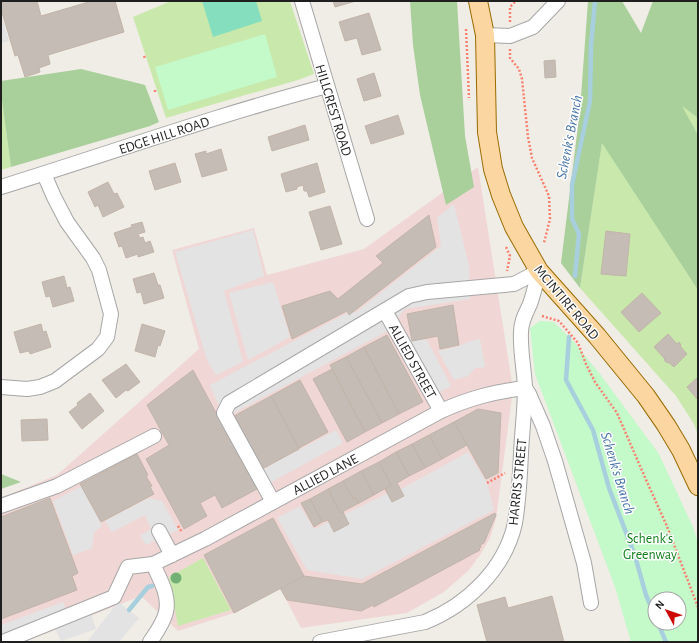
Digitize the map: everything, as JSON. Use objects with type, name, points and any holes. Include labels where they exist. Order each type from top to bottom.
[{"type":"main road","name":"MCINTIRE ROAD","points":[[478,1],[485,36],[488,132],[493,169],[501,195],[514,226],[539,271],[597,336],[646,396],[681,450],[698,486]]},
{"type":"main road","points":[[485,36],[489,1]]},
{"type":"street","name":"HILLCREST ROAD","points":[[302,1],[367,219]]},
{"type":"street","points":[[485,36],[510,36],[533,27],[558,1]]},
{"type":"street","name":"EDGE HILL ROAD","points":[[1,187],[190,126],[284,97],[327,86]]},
{"type":"street","points":[[1,387],[27,390],[55,381],[98,349],[107,337],[111,314],[99,270],[93,258],[66,222],[44,174]]},
{"type":"street","points":[[273,502],[224,413],[229,403],[409,296],[427,292],[514,284],[539,271]]},
{"type":"street","name":"HARRIS STREET","points":[[320,642],[425,622],[442,616],[461,604],[488,577],[506,548],[515,523],[519,484],[525,388],[521,332],[524,315],[530,303],[539,271]]},
{"type":"street","name":"ALLIED STREET","points":[[385,311],[441,411]]},
{"type":"street","points":[[525,388],[543,426],[554,461],[584,563],[591,603]]},
{"type":"street","name":"ALLIED LANE","points":[[3,642],[114,597],[128,567],[153,564],[172,555],[441,411],[480,396],[500,391],[525,388]]},
{"type":"street","points":[[1,506],[57,486],[154,436]]},
{"type":"street","points":[[159,531],[172,555]]},
{"type":"street","points":[[150,642],[166,612],[167,602],[165,593],[153,564]]},
{"type":"path","points":[[516,1],[510,7],[510,58],[519,69],[522,79],[528,137],[532,158],[549,196],[550,219],[544,244]]},
{"type":"path","points":[[542,316],[559,321],[578,343],[595,382],[617,413],[666,524],[698,606]]},
{"type":"path","points":[[487,483],[505,473]]},
{"type":"path","points":[[178,526],[182,532]]},
{"type":"shaded area","points":[[1,13],[9,41],[1,43]]},
{"type":"shaded area","points":[[478,167],[513,389],[496,519],[490,538],[469,570],[444,592],[407,613],[301,628],[280,588],[234,613],[178,631],[141,596],[24,642],[1,642],[1,498],[57,475],[199,349],[172,250],[254,228],[267,275],[364,249]]},
{"type":"shaded area","points":[[454,204],[469,266],[470,299],[405,309],[386,332],[234,413],[218,404],[210,385],[351,311],[355,313],[441,246],[437,218]]},
{"type":"shaded area","points":[[253,230],[264,276],[224,291],[243,362],[216,375],[207,360],[175,252]]},
{"type":"shaded area","points":[[273,282],[290,337],[248,360],[229,293]]},
{"type":"shaded area","points":[[392,335],[427,340],[451,386],[426,399]]},
{"type":"shaded area","points":[[480,339],[485,367],[475,368],[468,376],[454,380],[438,351]]},
{"type":"shaded area","points":[[336,430],[343,443],[266,485],[258,472]]},
{"type":"shaded area","points":[[468,452],[487,483],[494,510],[362,579],[307,570],[277,518],[300,506],[314,529],[384,495],[403,488]]},
{"type":"shaded area","points":[[82,486],[102,526],[94,532],[92,548],[73,555],[53,501]]},
{"type":"shaded area","points":[[149,498],[162,501],[178,530],[146,545],[140,536],[151,529],[145,515],[112,532],[105,521]]},
{"type":"shaded area","points":[[63,602],[69,618],[90,611],[96,629],[61,641],[53,625],[4,642],[1,633],[1,625]]},
{"type":"shaded area","points":[[118,602],[139,618],[119,642],[87,642]]},
{"type":"green space","points":[[171,1],[290,1],[314,74],[166,118],[133,17]]},
{"type":"green space","points":[[202,1],[256,1],[262,21],[213,37]]},
{"type":"green space","points":[[410,1],[457,1],[465,136],[474,187],[446,205],[420,95],[413,45]]},
{"type":"green space","points":[[588,1],[622,1],[641,33],[653,1],[698,1],[698,118],[682,106],[698,135],[698,290],[602,143],[580,288],[561,263],[580,110]]},
{"type":"green space","points":[[265,34],[277,77],[168,110],[155,67]]},
{"type":"green space","points":[[81,69],[145,85],[159,122],[150,126],[11,167],[1,93],[1,81]]},
{"type":"green space","points":[[1,93],[11,167],[1,170]]},
{"type":"green space","points":[[681,105],[698,118],[698,135]]},
{"type":"green space","points":[[602,142],[698,290],[698,435],[694,424],[676,396],[580,288]]},
{"type":"green space","name":"Schenk's Greenway","points":[[540,321],[554,322],[573,341],[600,374],[659,454],[693,527],[698,543],[698,642],[631,642],[615,587],[535,374],[530,328]]},
{"type":"green space","points":[[1,474],[21,482],[1,489]]},
{"type":"green space","points":[[203,558],[231,610],[178,626],[169,577]]},
{"type":"building","points":[[1,1],[37,1],[41,16],[92,1],[115,1],[124,32],[48,55],[50,64],[39,68],[40,72],[25,77],[18,55],[15,56],[1,9]]},
{"type":"building","points":[[333,1],[356,1],[335,7]]},
{"type":"building","points":[[369,13],[381,50],[362,55],[357,38],[345,41],[339,22]]},
{"type":"building","points":[[555,60],[556,77],[545,78],[544,61]]},
{"type":"building","points":[[374,73],[381,96],[364,101],[357,79]]},
{"type":"building","points":[[398,115],[404,134],[371,144],[365,126]]},
{"type":"building","points":[[305,125],[309,140],[272,151],[268,137]]},
{"type":"building","points":[[221,149],[227,170],[202,177],[195,154],[206,151],[206,154]]},
{"type":"building","points":[[175,163],[181,182],[155,190],[149,171]]},
{"type":"building","points":[[317,163],[325,192],[309,197],[307,191],[304,191],[303,185],[297,187],[297,189],[286,192],[281,174]]},
{"type":"building","points":[[108,182],[114,194],[117,193],[124,207],[103,217],[98,205],[95,207],[88,192]]},
{"type":"building","points":[[330,206],[342,244],[321,250],[309,212]]},
{"type":"building","points":[[429,215],[436,247],[349,315],[347,311],[292,339],[282,306],[330,291],[338,299],[383,263],[376,256]]},
{"type":"building","points":[[142,222],[145,232],[138,234],[140,238],[143,237],[145,243],[150,241],[154,252],[138,257],[138,254],[126,258],[122,246],[119,247],[114,233],[132,227],[131,225]]},
{"type":"building","points":[[606,231],[630,234],[626,276],[601,274]]},
{"type":"building","points":[[154,273],[164,298],[144,304],[141,292],[137,293],[133,279]]},
{"type":"building","points":[[64,276],[67,288],[70,287],[74,301],[53,307],[50,296],[46,297],[42,282]]},
{"type":"building","points":[[642,293],[661,313],[639,332],[621,312]]},
{"type":"building","points":[[453,305],[459,345],[440,349],[438,336],[412,341],[407,314]]},
{"type":"building","points":[[41,324],[43,332],[46,331],[51,347],[30,354],[29,351],[20,353],[14,332]]},
{"type":"building","points":[[142,324],[165,331],[160,346],[158,345],[155,357],[135,351]]},
{"type":"building","points":[[668,334],[677,344],[679,342],[681,345],[680,346],[687,354],[674,367],[664,360],[665,359],[654,347]]},
{"type":"building","points":[[387,335],[423,402],[399,414],[364,347]]},
{"type":"building","points":[[364,347],[399,414],[382,423],[346,357]]},
{"type":"building","points":[[346,357],[382,423],[365,432],[330,365]]},
{"type":"building","points":[[126,364],[140,382],[116,398],[102,380]]},
{"type":"building","points":[[332,369],[365,432],[347,442],[313,379]]},
{"type":"building","points":[[193,370],[257,489],[222,508],[215,495],[200,503],[207,516],[184,529],[146,459],[169,445],[147,405]]},
{"type":"building","points":[[698,377],[698,400],[687,387]]},
{"type":"building","points":[[300,380],[328,432],[299,448],[271,396]]},
{"type":"building","points":[[90,393],[104,411],[82,429],[69,412],[78,405],[77,403]]},
{"type":"building","points":[[271,396],[299,449],[262,469],[234,416]]},
{"type":"building","points":[[478,409],[501,413],[498,473],[486,479],[454,422]]},
{"type":"building","points":[[47,419],[48,440],[22,441],[21,420]]},
{"type":"building","points":[[454,422],[467,445],[442,459],[429,435]]},
{"type":"building","points":[[429,435],[442,459],[425,468],[412,444]]},
{"type":"building","points":[[412,444],[425,468],[409,476],[396,452]]},
{"type":"building","points":[[396,452],[409,476],[397,483],[404,496],[392,502],[385,489],[391,485],[379,462]]},
{"type":"building","points":[[137,454],[148,475],[146,476],[152,486],[150,487],[154,494],[101,522],[80,484]]},
{"type":"building","points":[[379,462],[391,485],[374,495],[361,471]]},
{"type":"building","points":[[361,471],[374,495],[359,503],[356,498],[353,499],[343,481]]},
{"type":"building","points":[[343,481],[353,499],[356,498],[359,503],[340,513],[328,489]]},
{"type":"building","points":[[328,489],[340,513],[343,512],[349,524],[334,532],[328,520],[322,522],[310,499]]},
{"type":"building","points":[[50,498],[78,573],[72,576],[77,590],[1,619],[1,517]]},
{"type":"building","points":[[310,499],[322,522],[314,527],[301,503]]},
{"type":"building","points":[[495,513],[496,515],[484,543],[480,545],[480,550],[374,607],[373,605],[361,611],[287,600],[280,588],[304,576],[362,584]]},
{"type":"building","points":[[273,518],[304,576],[234,613],[204,555]]},
{"type":"building","points":[[552,596],[564,642],[487,642],[477,605],[505,597],[508,608]]},
{"type":"waterway","name":"Schenk's Branch","points":[[575,276],[579,234],[572,219],[572,185],[590,101],[591,46],[595,1]]},
{"type":"waterway","name":"Schenk's Branch","points":[[569,337],[566,380],[593,430],[609,488],[635,556],[647,597]]},
{"type":"waterway","points":[[129,610],[148,587],[152,586]]},
{"type":"waterway","name":"Schenk's Branch","points":[[661,631],[666,642]]}]
